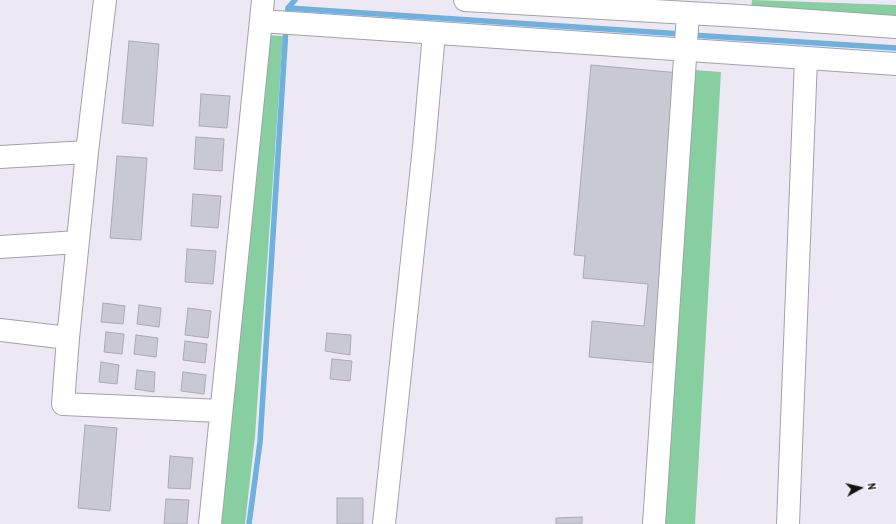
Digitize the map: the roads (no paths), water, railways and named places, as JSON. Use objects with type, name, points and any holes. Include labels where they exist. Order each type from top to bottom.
[{"type":"street","points":[[105,0],[87,152],[68,338],[63,404],[221,411]]},
{"type":"street","points":[[465,0],[688,13],[740,8],[896,27]]},
{"type":"street","points":[[210,524],[262,10],[434,33],[896,64]]},
{"type":"street","points":[[654,524],[688,13]]},
{"type":"street","points":[[384,524],[424,147],[434,33]]},
{"type":"street","points":[[788,524],[806,58]]},
{"type":"street","points":[[0,157],[87,152]]},
{"type":"street","points":[[0,247],[78,242]]},
{"type":"street","points":[[0,330],[68,338]]},
{"type":"waterway","points":[[287,19],[288,8],[295,0]]},
{"type":"waterway","points":[[288,8],[682,34]]},
{"type":"waterway","points":[[249,524],[260,442],[286,28]]},
{"type":"waterway","points":[[691,35],[896,48]]}]
